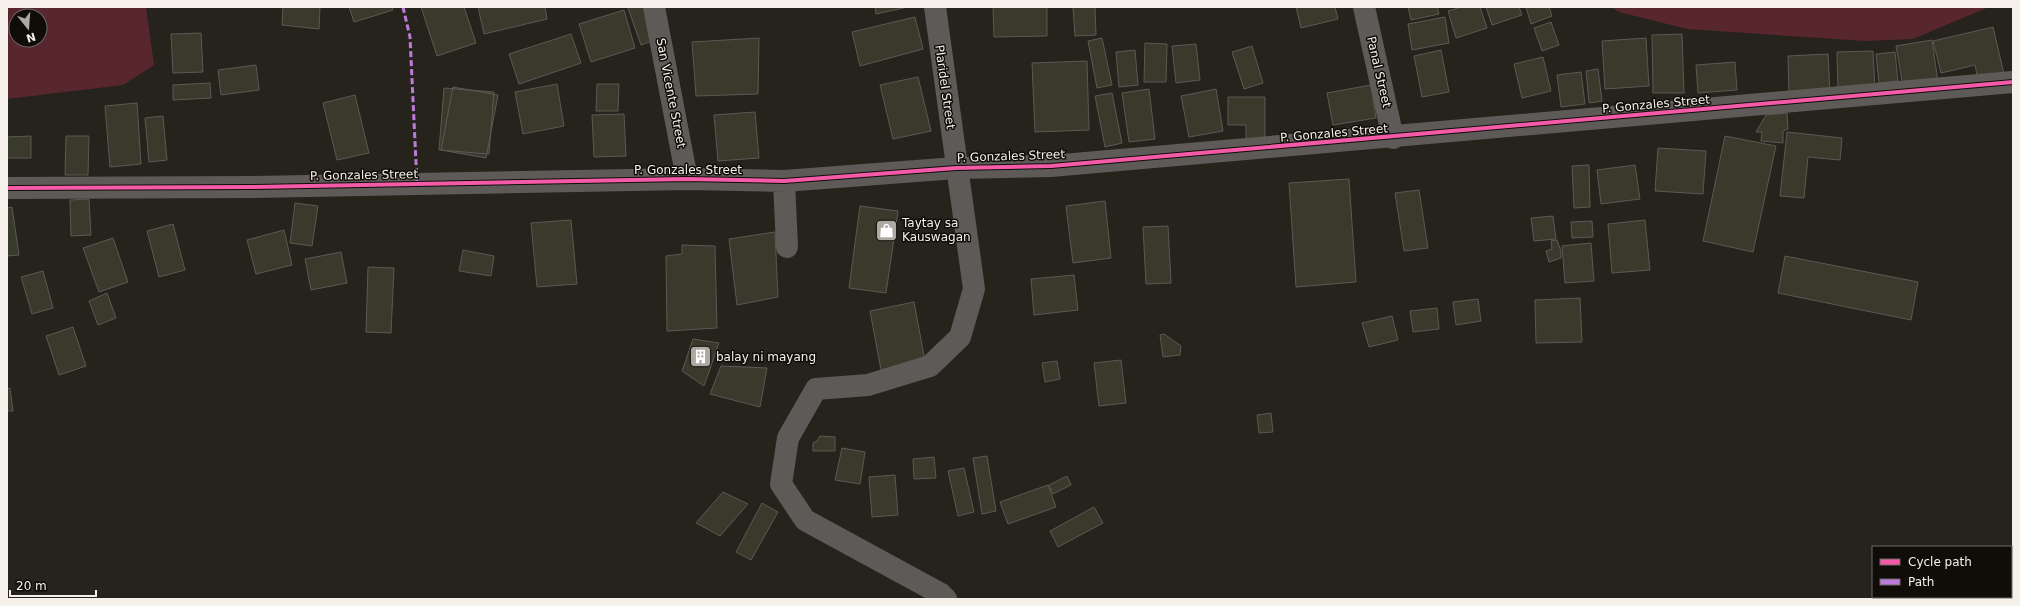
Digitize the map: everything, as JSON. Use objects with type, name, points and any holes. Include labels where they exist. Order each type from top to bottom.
[{"type":"street","name":"San Vicente Street","points":[[654,7],[687,179]]},
{"type":"street","name":"Plaridel Street","points":[[935,7],[956,168],[974,289],[960,337],[930,366],[868,385],[816,389],[788,438],[781,484],[805,520],[941,594],[946,599]]},
{"type":"street","name":"Panal Street","points":[[1364,7],[1393,138]]},
{"type":"street","name":"P. Gonzales Street","points":[[7,188],[252,187],[687,179],[784,181],[956,168],[1051,166],[1393,138],[2013,82]]},
{"type":"street","points":[[784,181],[787,247]]},
{"type":"shaded area","points":[[7,7],[146,7],[154,65],[123,85],[7,99]]},
{"type":"shaded area","points":[[1611,7],[1989,7],[1913,39],[1865,41],[1687,29],[1619,12]]},
{"type":"building","points":[[283,7],[320,7],[319,29],[282,25]]},
{"type":"building","points":[[349,7],[392,7],[393,10],[354,22]]},
{"type":"building","points":[[421,7],[464,7],[476,43],[437,56]]},
{"type":"building","points":[[478,7],[545,7],[547,19],[484,34]]},
{"type":"building","points":[[644,7],[655,40],[641,45],[628,8]]},
{"type":"building","points":[[875,7],[908,7],[876,14]]},
{"type":"building","points":[[993,7],[1047,7],[1047,36],[994,37]]},
{"type":"building","points":[[1073,7],[1095,7],[1096,35],[1075,36]]},
{"type":"building","points":[[1296,7],[1335,7],[1338,19],[1301,28]]},
{"type":"building","points":[[1408,7],[1437,7],[1439,14],[1411,20]]},
{"type":"building","points":[[1462,7],[1480,7],[1487,28],[1456,38],[1448,11]]},
{"type":"building","points":[[1486,7],[1519,7],[1522,15],[1492,25]]},
{"type":"building","points":[[1526,7],[1549,7],[1552,16],[1531,24]]},
{"type":"building","points":[[624,10],[635,48],[591,62],[579,24]]},
{"type":"building","points":[[915,17],[923,49],[860,66],[852,32]]},
{"type":"building","points":[[1445,17],[1449,43],[1412,50],[1408,24]]},
{"type":"building","points":[[1551,22],[1559,45],[1542,51],[1534,28]]},
{"type":"building","points":[[1993,27],[2004,74],[1978,80],[1975,65],[1941,73],[1933,41]]},
{"type":"building","points":[[201,33],[203,72],[173,73],[171,34]]},
{"type":"building","points":[[571,34],[581,63],[519,84],[509,54]]},
{"type":"building","points":[[1682,34],[1684,93],[1653,93],[1652,35]]},
{"type":"building","points":[[759,38],[758,94],[696,96],[692,42]]},
{"type":"building","points":[[1102,38],[1112,85],[1097,88],[1088,41]]},
{"type":"building","points":[[1646,38],[1649,86],[1605,89],[1602,41]]},
{"type":"building","points":[[1932,40],[1938,82],[1903,87],[1896,46]]},
{"type":"building","points":[[1145,43],[1167,44],[1166,82],[1144,82]]},
{"type":"building","points":[[1196,44],[1200,80],[1176,83],[1172,46]]},
{"type":"building","points":[[1252,46],[1263,83],[1244,89],[1232,52]]},
{"type":"building","points":[[1135,50],[1138,85],[1119,87],[1116,52]]},
{"type":"building","points":[[1441,50],[1449,92],[1422,97],[1414,56]]},
{"type":"building","points":[[1873,51],[1875,88],[1838,90],[1837,52]]},
{"type":"building","points":[[1895,52],[1898,81],[1879,83],[1876,54]]},
{"type":"building","points":[[1828,54],[1830,92],[1789,94],[1788,56]]},
{"type":"building","points":[[1543,57],[1551,91],[1522,98],[1514,64]]},
{"type":"building","points":[[1087,61],[1089,130],[1035,132],[1032,63]]},
{"type":"building","points":[[1735,62],[1737,90],[1698,93],[1696,65]]},
{"type":"building","points":[[256,65],[259,90],[221,95],[218,70]]},
{"type":"building","points":[[1598,69],[1602,101],[1589,103],[1586,71]]},
{"type":"building","points":[[1581,72],[1585,104],[1561,107],[1557,75]]},
{"type":"building","points":[[918,77],[931,131],[893,139],[880,85]]},
{"type":"building","points":[[210,83],[211,98],[173,100],[173,85]]},
{"type":"building","points":[[557,84],[564,126],[523,134],[515,92]]},
{"type":"building","points":[[597,84],[619,84],[618,111],[596,111]]},
{"type":"building","points":[[1371,85],[1376,118],[1333,125],[1327,93]]},
{"type":"building","points":[[453,87],[498,95],[486,158],[441,150]]},
{"type":"building","points":[[444,88],[494,92],[489,154],[439,150]]},
{"type":"building","points":[[1149,89],[1155,139],[1129,142],[1122,93]]},
{"type":"building","points":[[1216,89],[1223,131],[1189,137],[1181,96]]},
{"type":"building","points":[[1112,93],[1122,143],[1105,147],[1095,96]]},
{"type":"building","points":[[355,95],[369,153],[337,160],[323,103]]},
{"type":"building","points":[[1228,97],[1265,97],[1265,141],[1246,141],[1246,125],[1228,125]]},
{"type":"building","points":[[137,103],[141,164],[110,167],[105,106]]},
{"type":"building","points":[[755,112],[759,158],[718,161],[714,115]]},
{"type":"building","points":[[1787,113],[1788,129],[1783,131],[1783,143],[1761,141],[1762,132],[1756,132],[1766,115]]},
{"type":"building","points":[[624,114],[626,156],[594,157],[592,115]]},
{"type":"building","points":[[163,116],[167,160],[149,162],[145,118]]},
{"type":"building","points":[[1787,132],[1842,138],[1840,160],[1808,157],[1804,198],[1780,196]]},
{"type":"building","points":[[31,136],[31,158],[7,158],[7,137]]},
{"type":"building","points":[[66,136],[89,136],[88,175],[65,175]]},
{"type":"building","points":[[1725,136],[1776,146],[1753,252],[1703,241]]},
{"type":"building","points":[[1658,148],[1706,151],[1703,194],[1655,191]]},
{"type":"building","points":[[1589,165],[1590,207],[1574,208],[1572,166]]},
{"type":"building","points":[[1635,165],[1640,199],[1601,204],[1597,170]]},
{"type":"building","points":[[1349,179],[1356,282],[1296,287],[1289,183]]},
{"type":"building","points":[[1419,190],[1428,248],[1404,251],[1395,193]]},
{"type":"building","points":[[89,199],[91,235],[71,236],[70,200]]},
{"type":"building","points":[[1105,201],[1111,258],[1073,263],[1066,206]]},
{"type":"building","points":[[295,203],[318,206],[312,246],[290,243]]},
{"type":"building","points":[[860,206],[898,211],[886,293],[849,288]]},
{"type":"building","points":[[12,207],[19,255],[7,256],[7,208]]},
{"type":"building","points":[[1553,216],[1556,239],[1534,241],[1531,218]]},
{"type":"building","points":[[571,220],[577,284],[537,287],[531,223]]},
{"type":"building","points":[[1645,220],[1650,270],[1612,273],[1608,224]]},
{"type":"building","points":[[1592,221],[1593,237],[1572,238],[1571,222]]},
{"type":"building","points":[[173,224],[185,270],[159,277],[147,231]]},
{"type":"building","points":[[1168,226],[1171,283],[1146,284],[1143,227]]},
{"type":"building","points":[[284,230],[292,265],[256,274],[247,240]]},
{"type":"building","points":[[775,232],[778,297],[737,305],[729,239]]},
{"type":"building","points":[[113,238],[128,282],[99,292],[83,248]]},
{"type":"building","points":[[1557,240],[1561,251],[1561,258],[1549,262],[1546,251],[1552,249],[1551,241]]},
{"type":"building","points":[[1591,243],[1594,281],[1565,283],[1562,246]]},
{"type":"building","points":[[682,245],[715,246],[717,328],[667,331],[666,256],[682,254]]},
{"type":"building","points":[[463,250],[494,256],[491,276],[459,271]]},
{"type":"building","points":[[341,252],[347,283],[311,290],[305,259]]},
{"type":"building","points":[[1785,256],[1918,282],[1911,320],[1778,293]]},
{"type":"building","points":[[368,267],[394,268],[391,333],[366,332]]},
{"type":"building","points":[[43,271],[53,308],[32,314],[21,277]]},
{"type":"building","points":[[1074,275],[1078,310],[1034,315],[1031,279]]},
{"type":"building","points":[[107,293],[116,318],[98,325],[89,301]]},
{"type":"building","points":[[1580,298],[1582,342],[1536,343],[1535,300]]},
{"type":"building","points":[[1478,299],[1481,321],[1456,325],[1453,302]]},
{"type":"building","points":[[914,302],[925,361],[881,370],[870,311]]},
{"type":"building","points":[[1437,308],[1439,329],[1413,332],[1410,311]]},
{"type":"building","points":[[1392,316],[1398,340],[1369,347],[1362,323]]},
{"type":"building","points":[[73,327],[86,366],[59,375],[46,336]]},
{"type":"building","points":[[1164,334],[1181,346],[1180,355],[1163,357],[1160,335]]},
{"type":"building","name":"balay ni mayang","points":[[693,339],[719,343],[704,386],[682,371]]},
{"type":"building","points":[[1121,360],[1126,403],[1099,406],[1094,363]]},
{"type":"building","points":[[1057,361],[1060,379],[1045,382],[1042,363]]},
{"type":"building","points":[[721,366],[767,368],[760,407],[710,394]]},
{"type":"building","points":[[10,388],[13,411],[7,411],[7,389]]},
{"type":"building","points":[[1271,413],[1273,432],[1259,433],[1257,415]]},
{"type":"building","points":[[820,436],[835,437],[835,451],[813,451],[813,443],[817,441]]},
{"type":"building","points":[[842,448],[865,452],[860,484],[835,480]]},
{"type":"building","points":[[987,456],[996,511],[982,514],[973,458]]},
{"type":"building","points":[[934,457],[936,478],[914,479],[913,459]]},
{"type":"building","points":[[964,468],[974,512],[958,516],[948,471]]},
{"type":"building","points":[[895,475],[898,515],[872,517],[869,477]]},
{"type":"building","points":[[1067,476],[1071,485],[1053,494],[1049,485]]},
{"type":"building","points":[[1048,485],[1056,507],[1008,524],[1000,502]]},
{"type":"building","points":[[723,492],[748,504],[720,536],[696,523]]},
{"type":"building","points":[[762,503],[778,512],[751,560],[736,552]]},
{"type":"building","points":[[1094,507],[1103,523],[1058,547],[1050,531]]},
{"type":"marked path","points":[[403,7],[410,37],[417,184]]},
{"type":"cycle path","points":[[7,188],[252,187],[687,179],[784,181],[956,168],[1051,166],[2013,82]]},
{"type":"place","name":"Taytay sa Kauswagan","points":[[886,230]]},
{"type":"place","name":"balay ni mayang","points":[[700,357]]}]
